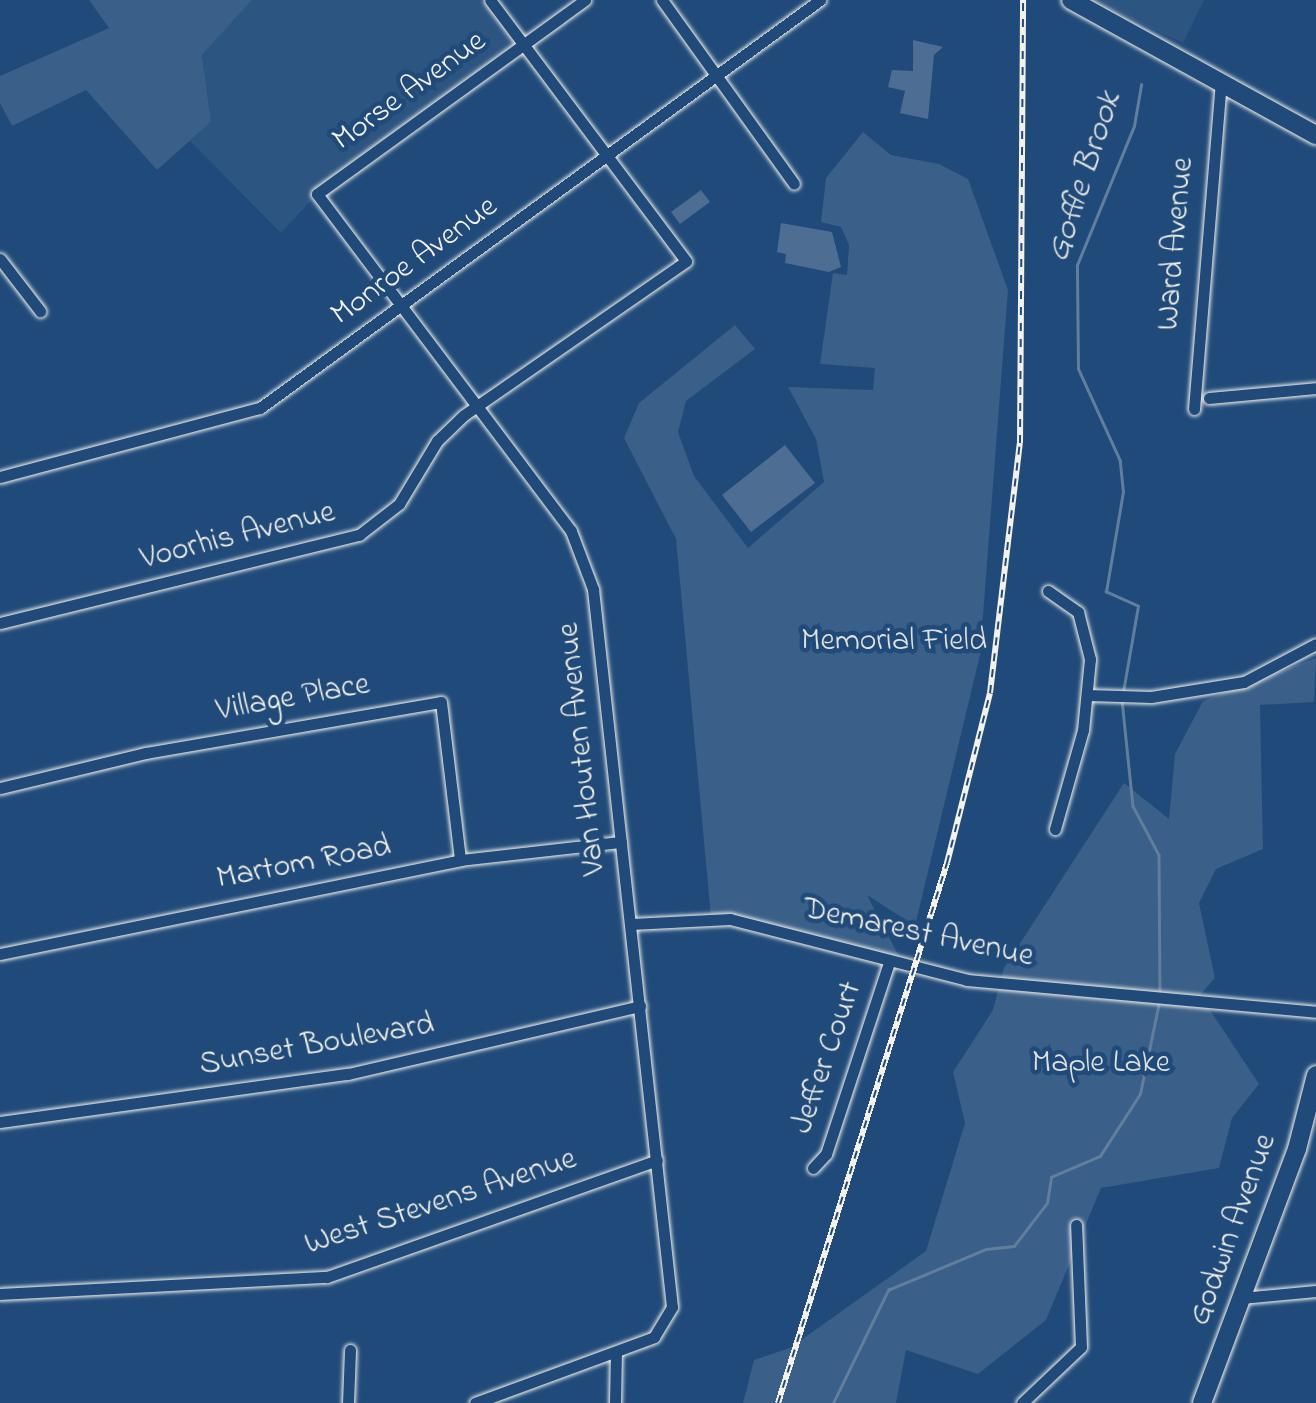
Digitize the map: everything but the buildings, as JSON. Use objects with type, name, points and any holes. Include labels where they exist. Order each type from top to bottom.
[{"type":"main road","points":[[1071,0],[1316,135]]},
{"type":"main road","name":"Godwin Avenue","points":[[1202,1403],[1316,1075]]},
{"type":"street","points":[[490,0],[606,156]]},
{"type":"street","name":"Morse Avenue","points":[[317,194],[585,0]]},
{"type":"street","points":[[662,0],[794,184]]},
{"type":"street","name":"Monroe Avenue","points":[[0,477],[247,415],[820,0]]},
{"type":"street","name":"Ward Avenue","points":[[1194,409],[1221,83]]},
{"type":"street","name":"Voorhis Avenue","points":[[0,623],[359,535],[399,504],[438,441],[478,406],[686,261],[606,156]]},
{"type":"street","name":"Van Houten Avenue","points":[[317,194],[478,406],[588,563],[657,1160],[670,1318],[654,1337],[616,1353]]},
{"type":"street","points":[[0,259],[40,311]]},
{"type":"street","points":[[1209,398],[1316,388]]},
{"type":"street","points":[[1048,591],[1083,622],[1088,695],[1055,828]]},
{"type":"street","points":[[1088,695],[1152,697],[1244,682],[1316,644]]},
{"type":"street","name":"Village Place","points":[[0,788],[146,753],[441,702],[460,860]]},
{"type":"street","name":"Martom Road","points":[[0,954],[460,860],[622,842]]},
{"type":"street","name":"Demarest Avenue","points":[[631,924],[730,919],[889,962],[1015,987],[1316,1012]]},
{"type":"street","name":"Jeffer Court","points":[[813,1168],[826,1154],[889,962]]},
{"type":"street","name":"Sunset Boulevard","points":[[0,1122],[348,1074],[640,1006]]},
{"type":"street","name":"West Stevens Avenue","points":[[0,1294],[328,1277],[657,1160]]},
{"type":"street","points":[[1022,1403],[1081,1347],[1076,1225]]},
{"type":"street","points":[[1241,1298],[1316,1291]]},
{"type":"street","points":[[348,1403],[350,1350]]},
{"type":"street","points":[[475,1403],[616,1353],[615,1403]]},
{"type":"shaded area","points":[[252,0],[490,0],[523,45],[317,194],[281,233],[190,141],[211,122],[202,55]]},
{"type":"shaded area","points":[[1092,0],[1204,0],[1183,43]]},
{"type":"green space","points":[[89,0],[252,0],[202,55],[211,122],[157,170],[86,90],[12,126],[0,103],[0,76],[109,28]]},
{"type":"green space","name":"Memorial Field","points":[[863,132],[891,155],[939,164],[968,179],[1008,290],[980,655],[915,926],[867,895],[902,962],[711,917],[676,539],[624,438],[639,403],[735,325],[755,349],[686,401],[678,432],[694,476],[748,548],[824,482],[816,439],[788,387],[873,390],[875,368],[820,364],[833,273],[847,275],[849,245],[841,227],[821,222],[826,178]]},
{"type":"green space","name":"Maple Lake","points":[[1316,658],[1314,702],[1260,705],[1263,849],[1216,869],[1199,903],[1215,978],[1200,995],[1259,1084],[1232,1118],[1219,1168],[1101,1188],[1046,1320],[978,1374],[906,1350],[896,1403],[743,1403],[754,1360],[790,1348],[926,1251],[965,1123],[953,1072],[993,1010],[1004,968],[1124,783],[1169,819],[1175,754],[1203,701]]},
{"type":"waterway","name":"Goffle Brook","points":[[1123,692],[1138,606],[1106,592],[1123,492],[1120,461],[1078,369],[1077,265],[1134,126],[1141,85]]},
{"type":"waterway","name":"Goffle Brook","points":[[1122,700],[1133,806],[1159,855],[1160,994]]},
{"type":"waterway","name":"Goffle Brook","points":[[833,1403],[888,1290],[986,1249],[1014,1246],[1047,1203],[1051,1177],[1100,1156],[1140,1094],[1159,1002]]},
{"type":"railway","points":[[778,1403],[947,863],[990,693],[1020,443],[1023,0]]}]
